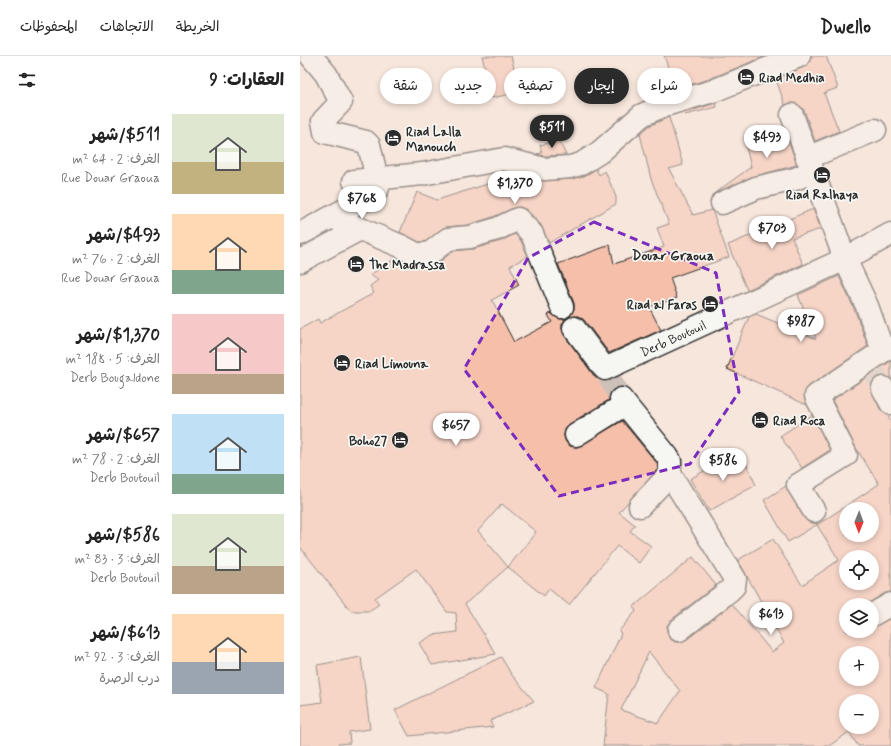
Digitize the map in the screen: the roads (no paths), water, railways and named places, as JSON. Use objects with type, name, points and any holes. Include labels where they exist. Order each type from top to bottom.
[{"type":"street","points":[[300,234],[374,194],[378,188],[369,145],[366,142],[325,132],[323,121],[341,102],[326,74],[311,56]]},
{"type":"street","points":[[354,180],[422,174],[504,159],[544,169],[570,167],[581,164],[600,152],[642,115],[665,105],[713,91],[799,56]]},
{"type":"street","points":[[792,115],[845,260],[867,306],[877,357],[816,396],[846,455],[798,485],[814,511]]},
{"type":"street","points":[[722,203],[756,188],[795,179],[809,165],[875,130]]},
{"type":"street","points":[[332,217],[416,254],[429,254],[448,239],[470,237],[498,229],[518,219],[532,234],[562,307]]},
{"type":"street","points":[[300,261],[360,229]]},
{"type":"street","name":"Derb Boutouil","points":[[574,328],[606,371],[845,260],[891,234]]},
{"type":"street","points":[[576,435],[623,402],[667,456],[671,466],[670,474],[640,506]]},
{"type":"street","points":[[670,474],[735,579],[734,586],[730,590],[679,630]]},
{"type":"street","points":[[879,611],[891,604]]},
{"type":"tunnel","points":[[871,368],[883,388]]},
{"type":"tunnel","points":[[607,373],[621,399]]},
{"type":"place","name":"Riad Medhia","points":[[746,77]]},
{"type":"place","name":"Riad Lalla Manouch","points":[[393,138]]},
{"type":"place","name":"Riad Ralhaya","points":[[822,175]]},
{"type":"place","name":"The Madrassa","points":[[356,264]]},
{"type":"place","name":"Riad al Faras","points":[[710,304]]},
{"type":"place","name":"Riad Limouna","points":[[342,363]]},
{"type":"place","name":"Riad Roca","points":[[760,420]]},
{"type":"place","name":"Boho27","points":[[400,440]]},
{"type":"district","name":"Douar Graoua","points":[[673,255]]}]
